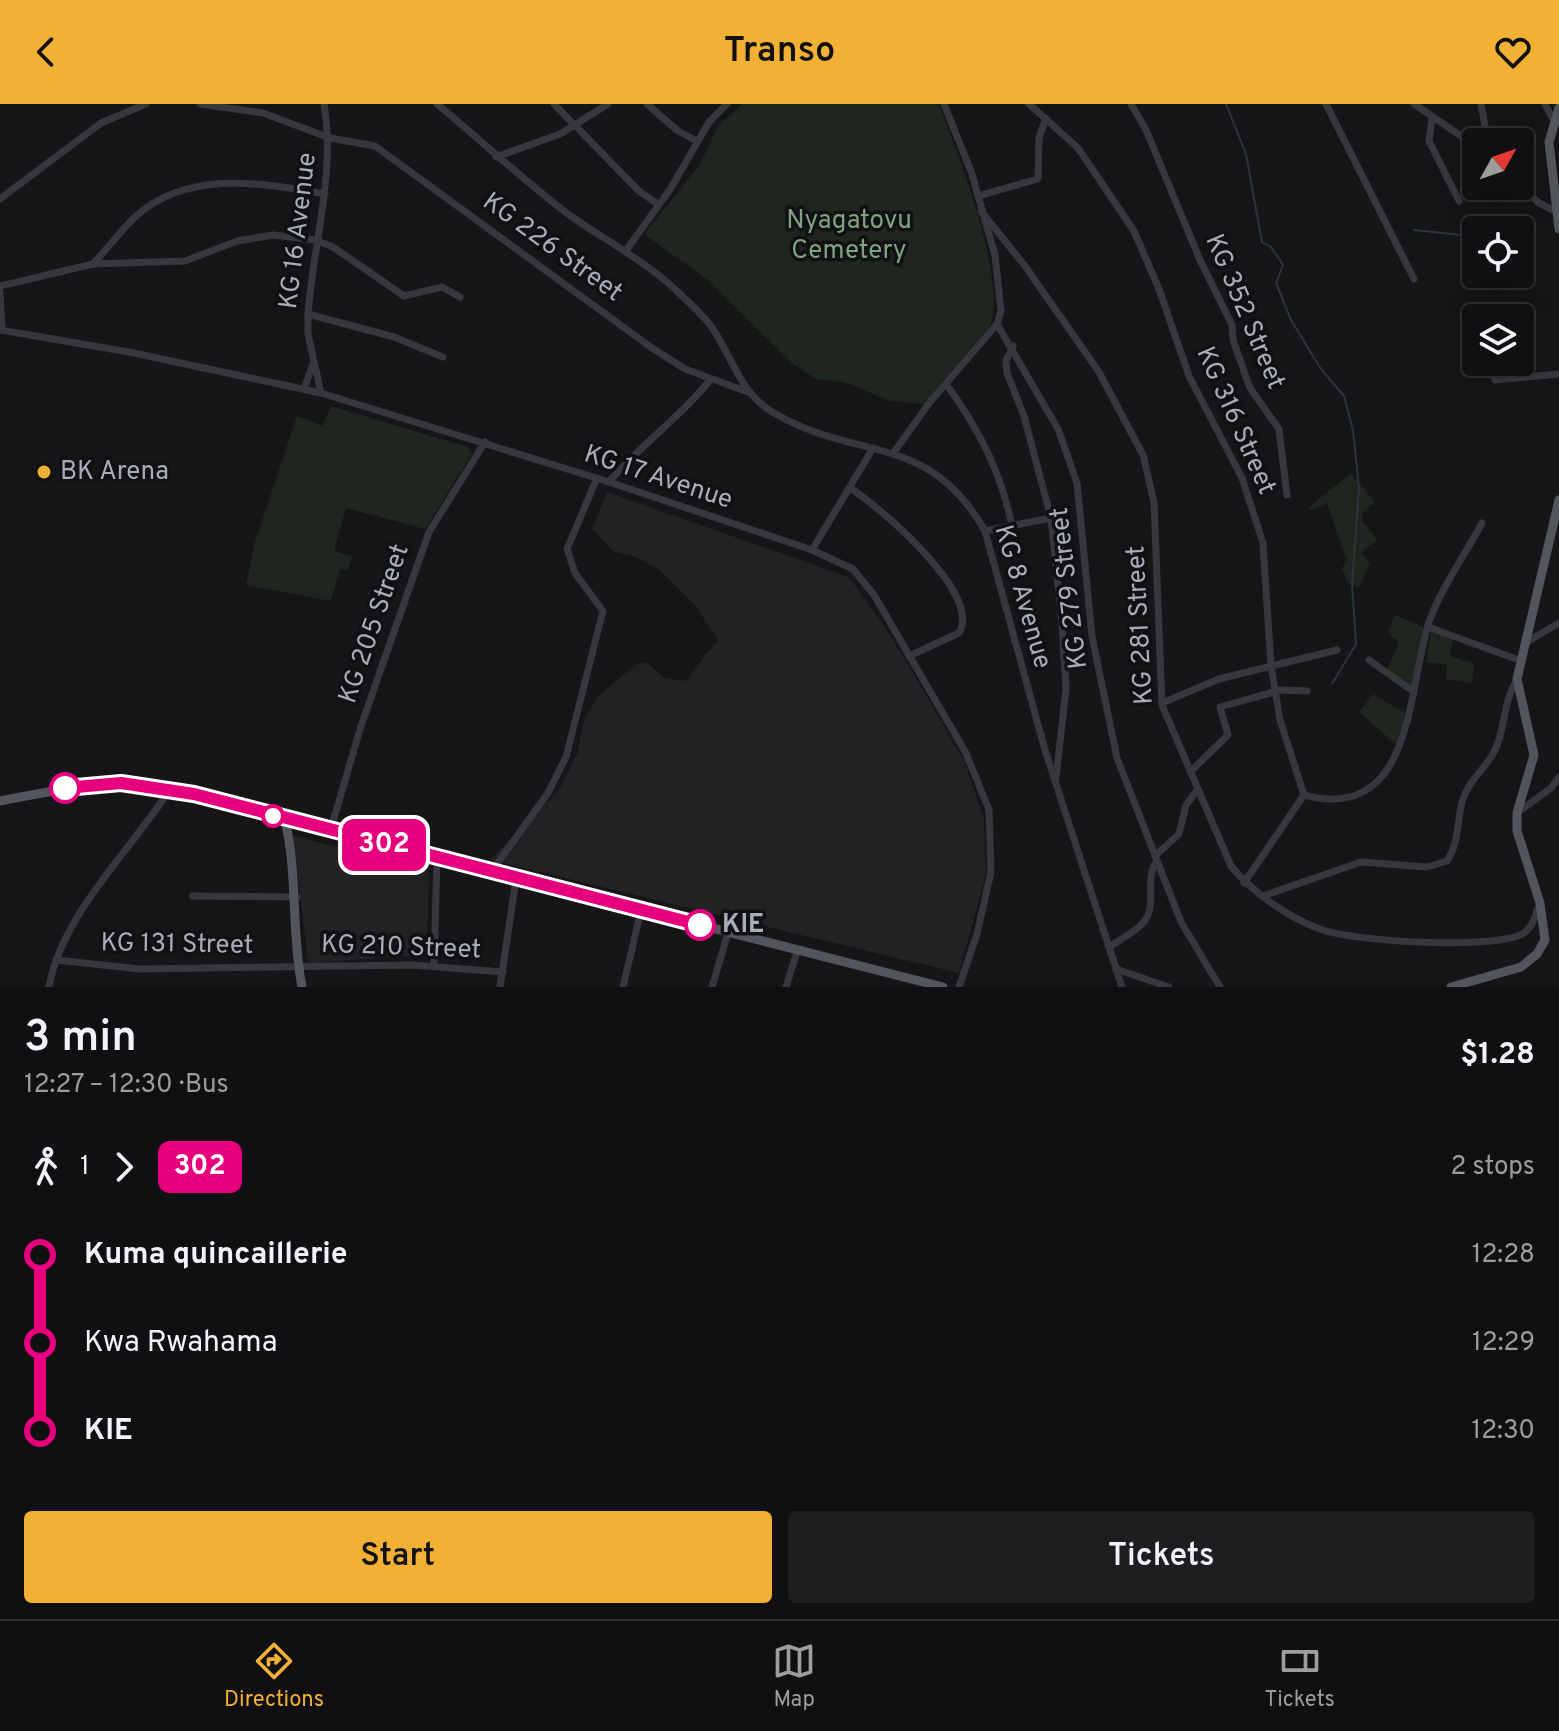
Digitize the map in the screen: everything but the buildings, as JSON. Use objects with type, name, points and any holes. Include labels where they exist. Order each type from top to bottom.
[{"type":"main road","points":[[1559,108],[1554,121],[1550,161],[1559,229]]},
{"type":"main road","points":[[1451,987],[1506,973],[1537,954],[1545,940],[1540,903],[1517,831],[1517,813],[1534,755],[1517,679],[1519,660],[1559,501]]},
{"type":"main road","points":[[0,801],[92,784],[121,783],[170,789],[943,987]]},
{"type":"main road","points":[[285,820],[297,897],[298,966],[302,987]]},
{"type":"street","points":[[0,199],[101,123],[146,104]]},
{"type":"street","name":"KG 226 Street","points":[[200,104],[263,113],[330,138],[375,146],[652,348],[711,379],[750,393]]},
{"type":"street","name":"KG 16 Avenue","points":[[321,393],[308,314],[330,138],[324,104]]},
{"type":"street","name":"KG 8 Avenue","points":[[437,104],[496,157],[571,216],[667,282],[710,325],[750,393],[771,412],[814,433],[911,458],[946,483],[971,508],[985,531],[1067,825],[1111,946],[1122,987]]},
{"type":"street","points":[[554,104],[639,191],[659,205]]},
{"type":"street","points":[[496,157],[575,126],[608,104]]},
{"type":"street","points":[[647,104],[678,131],[697,141]]},
{"type":"street","points":[[625,252],[659,205],[697,141],[727,104]]},
{"type":"street","points":[[894,452],[997,324],[1000,280],[978,196],[944,104]]},
{"type":"street","name":"KG 352 Street","points":[[1131,104],[1146,130],[1200,260],[1232,325],[1233,340],[1250,388],[1279,429],[1287,495]]},
{"type":"street","points":[[1326,104],[1414,279]]},
{"type":"street","points":[[1414,104],[1462,137]]},
{"type":"street","points":[[1481,104],[1485,128]]},
{"type":"street","points":[[1545,104],[1554,121]]},
{"type":"street","name":"KG 316 Street","points":[[1032,105],[1078,148],[1134,231],[1159,289],[1189,376],[1242,478],[1263,543],[1271,666],[1280,720],[1304,795]]},
{"type":"street","points":[[1432,117],[1429,141],[1459,201]]},
{"type":"street","points":[[978,196],[1039,177],[1039,138],[1046,118]]},
{"type":"street","points":[[93,264],[135,217],[161,200],[187,190],[227,181],[247,181],[325,194]]},
{"type":"street","points":[[1534,198],[1557,212]]},
{"type":"street","name":"KG 281 Street","points":[[981,211],[1025,266],[1099,372],[1143,455],[1154,502],[1162,703],[1218,841],[1244,883],[1320,929],[1443,944],[1479,943],[1521,935],[1530,929],[1540,903]]},
{"type":"street","points":[[0,286],[93,264],[185,261],[256,237],[315,240],[333,247],[404,296],[436,287],[460,297]]},
{"type":"street","points":[[0,292],[1,330]]},
{"type":"street","points":[[308,314],[394,337],[443,357]]},
{"type":"street","name":"KG 279 Street","points":[[997,324],[1013,346],[1058,429],[1077,483],[1092,636],[1113,742],[1181,922],[1220,987]]},
{"type":"street","name":"KG 17 Avenue","points":[[1,330],[129,352],[321,393],[597,478],[812,550],[853,569],[862,578],[977,773],[989,810],[991,872],[977,934],[959,987]]},
{"type":"street","points":[[1013,346],[1006,361],[1007,373],[1024,416],[1051,518],[1066,689],[1056,781]]},
{"type":"street","name":"KG 16 Avenue","points":[[304,389],[314,362]]},
{"type":"street","points":[[1494,376],[1495,380],[1559,374]]},
{"type":"street","points":[[609,482],[628,460],[680,417],[711,379]]},
{"type":"street","points":[[946,384],[975,423],[991,453],[1012,525]]},
{"type":"street","name":"KG 205 Street","points":[[330,832],[361,726],[429,532],[485,442]]},
{"type":"street","points":[[812,550],[827,521],[852,489],[873,448]]},
{"type":"street","points":[[491,872],[556,778],[574,729],[603,611],[575,573],[567,549],[597,478]]},
{"type":"street","points":[[852,489],[890,518],[938,569],[957,598],[963,617],[959,633],[909,656]]},
{"type":"street","points":[[985,531],[1051,518]]},
{"type":"street","points":[[1244,883],[1304,795],[1345,798],[1367,789],[1386,772],[1400,751],[1428,627],[1482,523]]},
{"type":"street","points":[[1523,644],[1559,623]]},
{"type":"street","points":[[1428,627],[1519,660]]},
{"type":"street","points":[[1162,703],[1219,679],[1337,650]]},
{"type":"street","points":[[1369,660],[1414,692]]},
{"type":"street","points":[[1263,896],[1361,862],[1427,867],[1447,861],[1456,842],[1462,802],[1471,781],[1495,751],[1501,716],[1517,679]]},
{"type":"street","points":[[1191,771],[1228,735],[1220,707],[1275,691],[1307,691]]},
{"type":"street","points":[[1517,813],[1551,788],[1559,777]]},
{"type":"street","points":[[49,987],[56,960],[89,902],[170,789]]},
{"type":"street","points":[[1111,946],[1148,916],[1150,872],[1156,858],[1179,834],[1186,805],[1198,789]]},
{"type":"street","points":[[434,966],[437,858]]},
{"type":"street","points":[[500,987],[516,879]]},
{"type":"street","points":[[193,896],[297,897]]},
{"type":"street","points":[[623,987],[641,910]]},
{"type":"street","points":[[712,987],[728,933]]},
{"type":"street","points":[[786,987],[797,952]]},
{"type":"street","name":"KG 131 Street","points":[[56,960],[140,969],[298,966]]},
{"type":"street","name":"KG 210 Street","points":[[298,966],[434,966],[503,972]]},
{"type":"street","points":[[1116,969],[1169,987]]},
{"type":"shaded area","points":[[607,492],[849,577],[891,636],[964,760],[984,819],[986,875],[959,973],[490,860],[559,790],[577,755],[584,720],[598,696],[637,664],[648,663],[664,678],[685,681],[718,640],[694,604],[661,571],[636,557],[614,552],[592,529]]},
{"type":"shaded area","points":[[293,835],[429,872],[427,955],[308,963]]},
{"type":"green space","name":"Nyagatovu Cemetery","points":[[742,104],[939,104],[987,248],[994,305],[990,326],[924,404],[890,401],[844,382],[816,379],[793,364],[709,281],[644,234],[700,164],[718,126]]},
{"type":"green space","points":[[331,406],[468,447],[472,454],[425,529],[346,508],[334,551],[352,556],[348,570],[340,569],[331,601],[246,585],[255,542],[297,416],[322,426]]},
{"type":"green space","points":[[1351,473],[1375,502],[1363,512],[1362,520],[1377,540],[1361,553],[1370,564],[1359,587],[1348,583],[1342,568],[1347,561],[1327,503],[1311,510],[1309,507]]},
{"type":"green space","points":[[1395,615],[1423,627],[1412,688],[1387,670],[1399,642],[1388,633]]},
{"type":"green space","points":[[1431,632],[1453,638],[1450,656],[1474,663],[1472,683],[1446,679],[1447,665],[1426,662]]},
{"type":"green space","points":[[1373,694],[1405,713],[1398,746],[1359,712]]},
{"type":"waterway","points":[[1226,104],[1246,154],[1262,242],[1271,247],[1283,265],[1276,283],[1291,320],[1321,369],[1344,396],[1353,430],[1359,488],[1352,584],[1356,644],[1332,684]]},
{"type":"waterway","points":[[1414,230],[1462,235]]},
{"type":"bus line","name":"302","points":[[65,788],[121,783],[194,794],[330,832],[700,925]]},
{"type":"place","name":"BK Arena","points":[[44,472]]},
{"type":"place","name":"KIE","points":[[700,925]]}]
